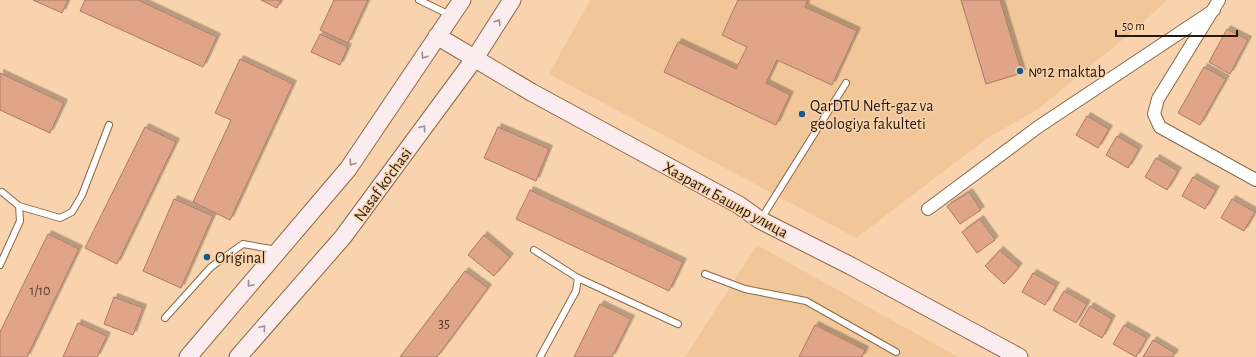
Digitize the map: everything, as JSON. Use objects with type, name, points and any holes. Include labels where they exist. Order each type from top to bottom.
[{"type":"main road","points":[[188,357],[348,169],[462,0]]},
{"type":"main road","name":"Nasaf ko‘chasi","points":[[238,357],[343,237],[475,58],[512,0]]},
{"type":"main road","name":"Хазрати Башир улица","points":[[437,36],[531,92],[739,205],[760,220],[858,270],[1019,357]]},
{"type":"street","points":[[1216,5],[1158,99],[1154,114],[1160,127],[1256,180]]},
{"type":"street","points":[[928,208],[1038,127],[1216,5]]},
{"type":"lane","points":[[419,0],[451,16]]},
{"type":"lane","points":[[760,220],[846,83]]},
{"type":"lane","points":[[2,192],[19,206],[60,218],[72,212],[82,195],[109,125]]},
{"type":"lane","points":[[0,265],[20,221],[19,206]]},
{"type":"lane","points":[[165,318],[211,267],[243,244],[279,250]]},
{"type":"lane","points":[[534,250],[578,278],[678,324]]},
{"type":"lane","points":[[705,274],[744,289],[806,301],[896,352]]},
{"type":"lane","points":[[540,357],[576,291],[578,278]]},
{"type":"shaded area","name":"QarDTU Neft-gaz va geologiya fakulteti","points":[[590,0],[1167,0],[1138,27],[1037,110],[989,137],[856,238],[549,74]]},
{"type":"shaded area","points":[[757,245],[958,357],[685,357]]},
{"type":"building","points":[[33,0],[68,0],[62,13]]},
{"type":"building","points":[[85,0],[138,0],[217,37],[203,67],[80,11]]},
{"type":"building","points":[[261,0],[281,0],[277,8]]},
{"type":"building","points":[[334,0],[368,0],[348,43],[320,30]]},
{"type":"building","points":[[738,0],[808,0],[805,7],[857,31],[832,85],[777,60],[766,83],[790,95],[776,125],[664,72],[678,42],[736,69],[747,47],[722,35]]},
{"type":"building","points":[[961,0],[1000,0],[1022,73],[986,84]]},
{"type":"building","points":[[1227,29],[1248,40],[1230,74],[1209,62]]},
{"type":"building","points":[[320,34],[348,47],[340,65],[311,52]]},
{"type":"building","points":[[240,59],[293,84],[230,220],[193,202],[231,120],[215,113]]},
{"type":"building","points":[[1204,67],[1226,79],[1200,125],[1178,113]]},
{"type":"building","points":[[0,73],[64,103],[50,133],[0,110]]},
{"type":"building","points":[[1087,116],[1109,129],[1098,148],[1076,135]]},
{"type":"building","points":[[145,127],[176,142],[117,264],[85,248]]},
{"type":"building","points":[[498,127],[549,149],[536,181],[484,158]]},
{"type":"building","points":[[1117,136],[1139,149],[1128,168],[1106,155]]},
{"type":"building","points":[[1156,158],[1178,171],[1167,190],[1145,177]]},
{"type":"building","points":[[1193,177],[1216,190],[1205,209],[1182,196]]},
{"type":"building","points":[[530,190],[683,262],[669,291],[516,219]]},
{"type":"building","points":[[969,192],[981,210],[960,224],[947,206]]},
{"type":"building","points":[[174,199],[213,216],[181,288],[143,271]]},
{"type":"building","points":[[1232,199],[1255,212],[1244,231],[1221,218]]},
{"type":"building","points":[[980,219],[995,240],[977,253],[962,232]]},
{"type":"building","points":[[48,234],[79,249],[27,357],[0,357],[0,332]]},
{"type":"building","points":[[484,235],[510,257],[494,276],[468,255]]},
{"type":"building","points":[[1000,250],[1019,267],[1004,284],[985,266]]},
{"type":"building","points":[[465,271],[488,288],[437,357],[400,357]]},
{"type":"building","points":[[1033,273],[1056,286],[1045,305],[1022,292]]},
{"type":"building","points":[[1064,291],[1087,304],[1076,323],[1053,310]]},
{"type":"building","points":[[114,297],[143,308],[133,335],[104,324]]},
{"type":"building","points":[[600,304],[631,319],[612,357],[574,357]]},
{"type":"building","points":[[1090,306],[1112,319],[1102,338],[1079,325]]},
{"type":"building","points":[[78,323],[107,336],[97,357],[63,357]]},
{"type":"building","points":[[815,325],[865,350],[862,357],[799,357]]},
{"type":"building","points":[[1124,325],[1147,338],[1136,357],[1113,344]]},
{"type":"building","points":[[1153,340],[1175,353],[1173,357],[1143,357]]},
{"type":"place","name":"№12 maktab","points":[[1020,71]]},
{"type":"place","name":"QarDTU Neft-gaz va geologiya fakulteti","points":[[802,114]]},
{"type":"place","name":"Original","points":[[207,257]]}]
